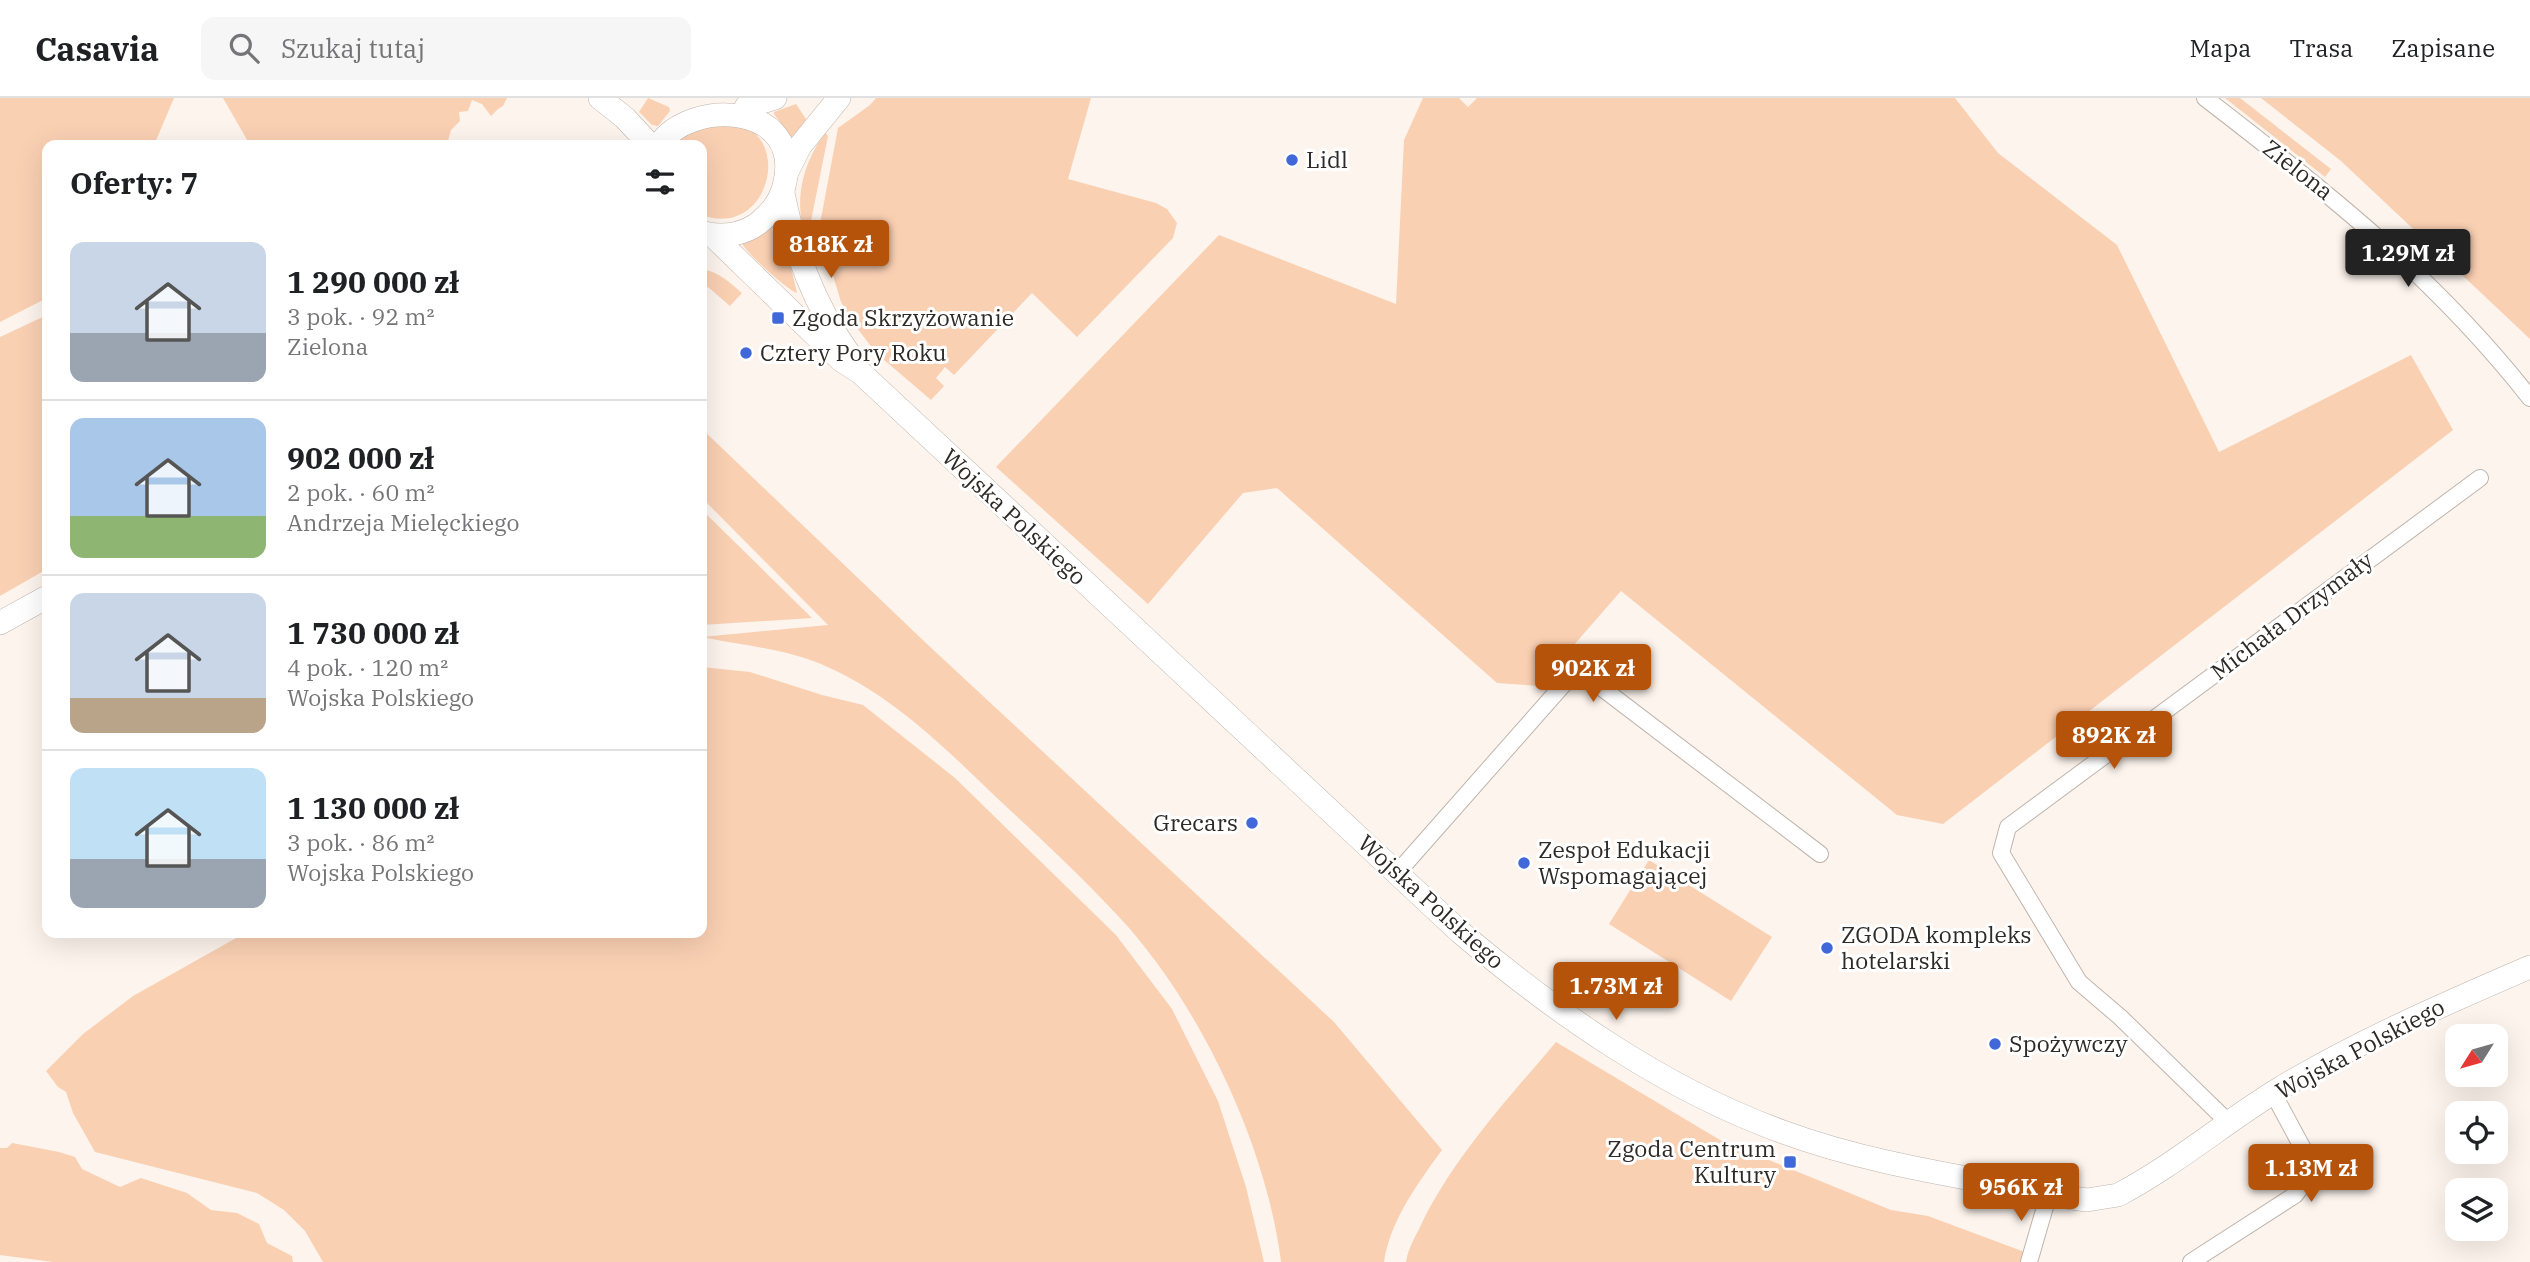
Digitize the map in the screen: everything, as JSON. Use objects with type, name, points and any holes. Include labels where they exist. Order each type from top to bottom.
[{"type":"street","points":[[600,98],[625,118],[645,140]]},
{"type":"street","points":[[662,140],[666,131],[687,111],[691,102],[731,103],[746,107],[775,98]]},
{"type":"street","points":[[707,235],[734,234],[755,226],[772,212],[800,146],[839,98]]},
{"type":"street","name":"Zielona","points":[[2205,98],[2374,232],[2450,305],[2530,398]]},
{"type":"street","name":"Wojska Polskiego","points":[[746,107],[760,115],[777,133],[786,155],[785,183],[797,247],[814,297],[826,320],[862,373]]},
{"type":"street","name":"Wojska Polskiego","points":[[707,237],[841,360],[862,373],[1460,932],[1612,1046],[1721,1107],[1782,1132],[1868,1157],[2049,1193],[2087,1200],[2118,1195],[2273,1093],[2394,1026],[2530,967]]},
{"type":"street","name":"Michała Drzymały","points":[[2229,1123],[2120,1017],[2079,982],[2001,853],[2008,827],[2480,478]]},
{"type":"street","points":[[0,623],[42,600]]},
{"type":"street","points":[[1396,873],[1577,669],[1820,854]]},
{"type":"street","points":[[2192,1262],[2295,1195],[2301,1187],[2308,1158],[2273,1093]]},
{"type":"street","points":[[2029,1262],[2049,1193]]},
{"type":"shaded area","points":[[0,98],[174,98],[156,140],[42,140],[42,301],[0,322]]},
{"type":"shaded area","points":[[223,98],[507,98],[503,106],[491,116],[482,104],[472,100],[468,111],[459,112],[460,121],[451,130],[448,140],[247,140]]},
{"type":"shaded area","points":[[648,98],[669,107],[670,111],[658,126],[652,125],[639,112]]},
{"type":"shaded area","points":[[876,98],[1091,98],[1068,179],[1156,203],[1167,209],[1177,223],[1173,238],[1077,337],[1032,293],[954,375],[945,367],[936,378],[944,386],[931,400],[876,353],[851,320],[841,302],[819,229],[838,128]]},
{"type":"shaded area","points":[[1423,98],[1459,98],[1468,107],[1477,98],[1955,98],[1998,153],[2117,245],[2219,452],[2411,355],[2453,430],[1943,824],[1897,815],[1621,591],[1538,686],[1497,683],[1277,488],[1243,493],[1148,604],[996,467],[1219,235],[1396,304],[1404,140]]},
{"type":"shaded area","points":[[2225,98],[2240,98],[2331,169],[2325,177]]},
{"type":"shaded area","points":[[2261,98],[2530,98],[2530,339],[2341,161]]},
{"type":"shaded area","points":[[796,104],[806,119],[796,135],[791,137],[774,112]]},
{"type":"shaded area","points":[[705,122],[743,126],[758,137],[766,152],[768,169],[764,187],[756,202],[742,214],[724,219],[707,216],[707,140],[680,140]]},
{"type":"shaded area","points":[[825,132],[828,136],[811,221],[803,229],[800,203],[803,179]]},
{"type":"shaded area","points":[[774,222],[777,223],[786,246],[797,293],[768,272],[743,245],[743,241]]},
{"type":"shaded area","points":[[707,270],[719,275],[742,293],[730,306],[708,287]]},
{"type":"shaded area","points":[[42,317],[42,572],[0,596],[0,337]]},
{"type":"shaded area","points":[[707,434],[927,644],[1334,1022],[1442,1150],[1399,1217],[1384,1262],[1281,1262],[1274,1219],[1247,1129],[1228,1085],[1182,1001],[1129,928],[957,760],[893,706],[846,676],[821,664],[792,655],[707,638],[828,625],[707,503]]},
{"type":"shaded area","points":[[707,515],[812,618],[707,625]]},
{"type":"shaded area","points":[[707,668],[750,672],[863,705],[955,778],[1116,935],[1172,1009],[1218,1101],[1246,1187],[1264,1262],[323,1262],[305,1231],[284,1210],[257,1193],[95,1152],[73,1113],[66,1092],[58,1087],[46,1071],[83,1034],[133,996],[236,938],[707,938]]},
{"type":"shaded area","points":[[1649,860],[1772,937],[1731,1001],[1609,924]]},
{"type":"shaded area","points":[[1556,1042],[1720,1140],[1891,1210],[1928,1216],[2030,1254],[2028,1262],[1406,1262],[1413,1240],[1433,1202],[1464,1154]]},
{"type":"shaded area","points":[[12,1143],[75,1157],[82,1169],[120,1187],[141,1178],[187,1193],[211,1210],[237,1213],[259,1224],[267,1243],[292,1256],[293,1262],[53,1262],[0,1255],[0,1148],[7,1148]]},
{"type":"place","name":"Lidl","points":[[1292,160]]},
{"type":"place","name":"Zgoda Skrzyżowanie","points":[[778,318]]},
{"type":"place","name":"Cztery Pory Roku","points":[[746,353]]},
{"type":"place","name":"Grecars","points":[[1252,823]]},
{"type":"place","name":"Zespoł Edukacji Wspomagającej","points":[[1524,863]]},
{"type":"place","name":"ZGODA kompleks hotelarski","points":[[1827,948]]},
{"type":"place","name":"Spożywczy","points":[[1995,1044]]},
{"type":"place","name":"Zgoda Centrum Kultury","points":[[1790,1162]]}]
